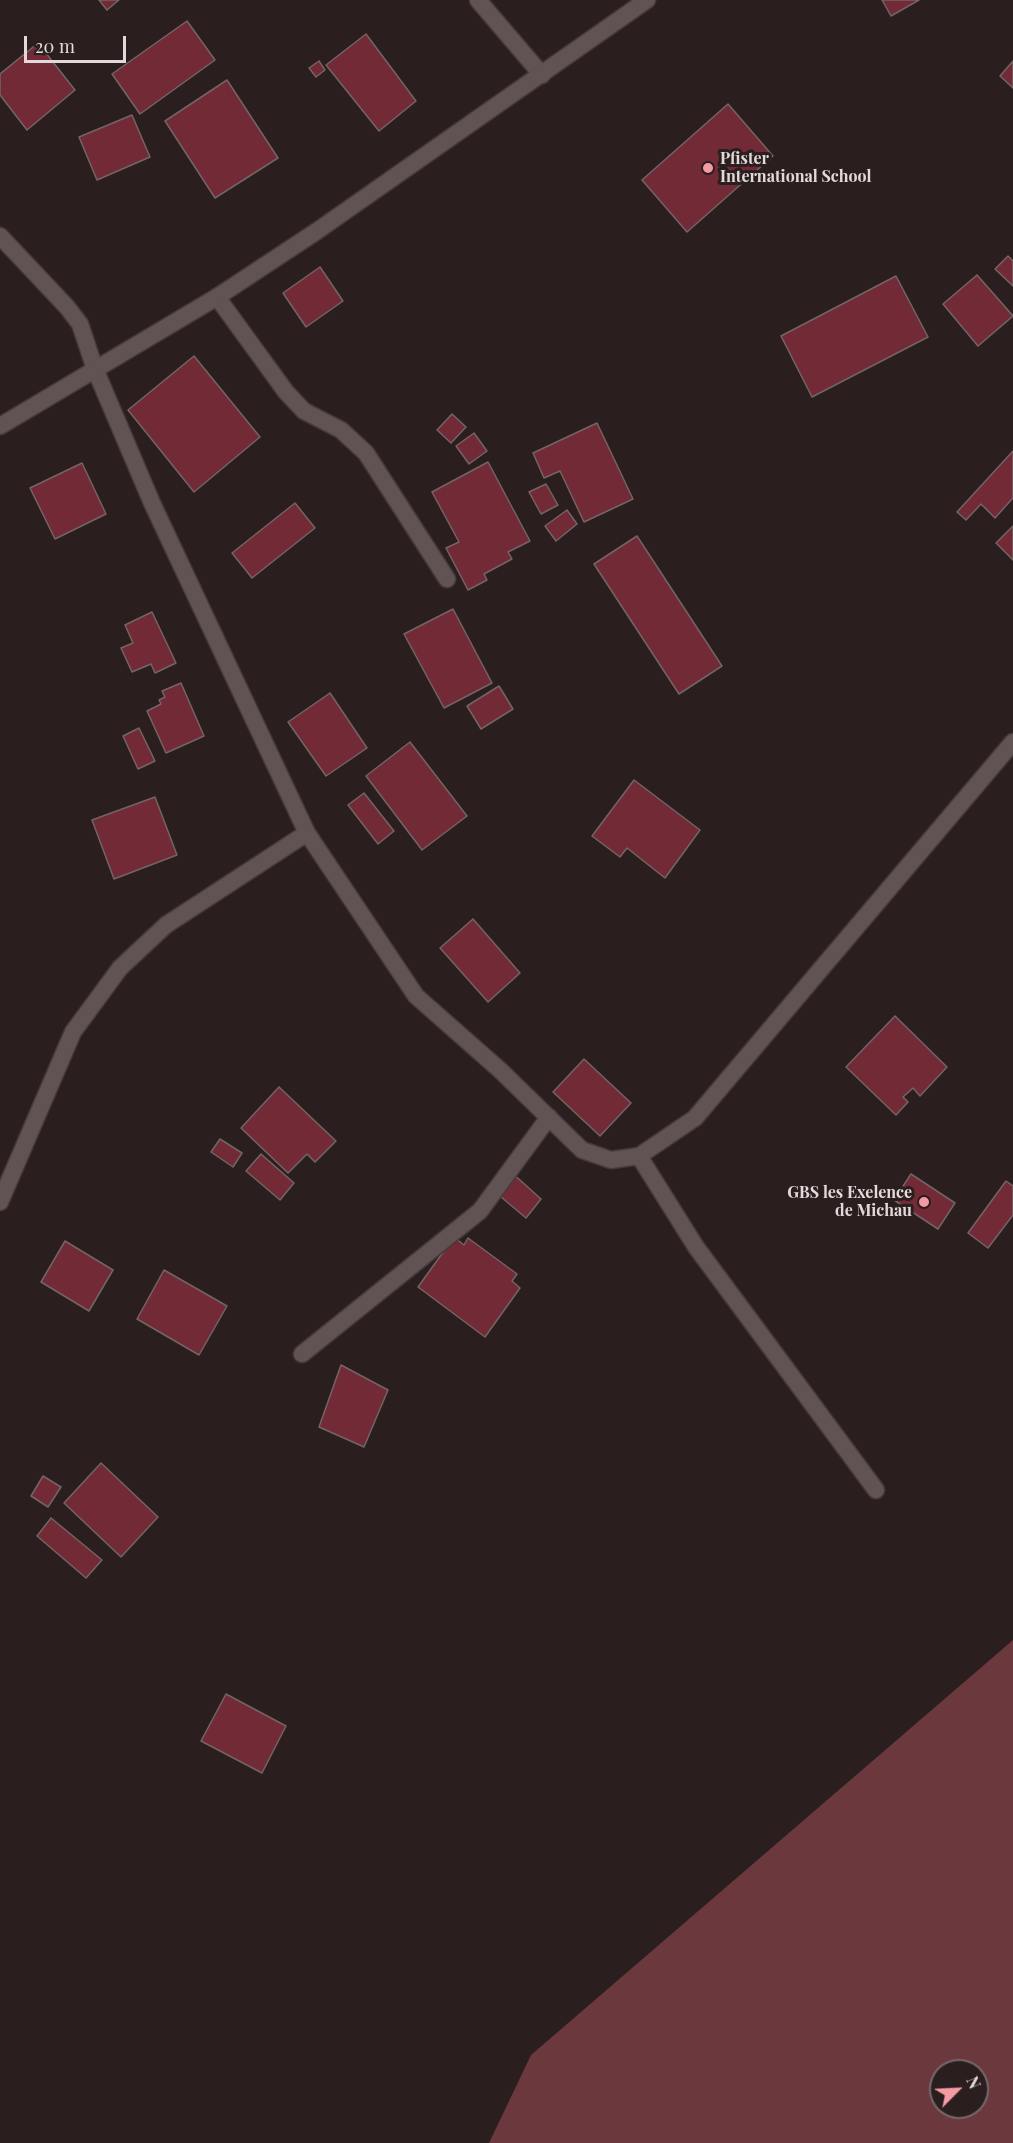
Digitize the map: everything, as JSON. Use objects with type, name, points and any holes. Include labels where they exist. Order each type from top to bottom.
[{"type":"street","points":[[478,0],[542,75]]},
{"type":"street","points":[[0,426],[217,297],[317,231],[647,0]]},
{"type":"street","points":[[0,236],[67,307],[80,324],[95,369],[152,503],[307,833],[416,996],[501,1071],[582,1150],[611,1160],[639,1156],[695,1118],[1013,742]]},
{"type":"street","points":[[217,297],[286,392],[304,411],[341,430],[366,453],[447,579]]},
{"type":"street","points":[[0,1202],[73,1032],[120,968],[166,926],[307,833]]},
{"type":"street","points":[[302,1354],[480,1211],[549,1117]]},
{"type":"street","points":[[639,1156],[696,1247],[876,1490]]},
{"type":"shaded area","points":[[1013,1640],[1013,2143],[489,2143],[531,2055]]},
{"type":"building","points":[[99,0],[119,0],[107,10]]},
{"type":"building","points":[[882,0],[919,0],[891,16]]},
{"type":"building","points":[[187,21],[215,60],[140,114],[112,74]]},
{"type":"building","points":[[366,34],[416,101],[379,131],[326,65]]},
{"type":"building","points":[[38,43],[75,90],[27,130],[0,95],[0,74]]},
{"type":"building","points":[[319,61],[325,70],[316,77],[309,68]]},
{"type":"building","points":[[1013,61],[1013,88],[1000,76]]},
{"type":"building","points":[[227,80],[278,158],[215,198],[165,121]]},
{"type":"building","name":"Pfister International School","points":[[728,104],[773,156],[687,232],[642,180]]},
{"type":"building","points":[[132,115],[150,157],[97,180],[79,137]]},
{"type":"building","points":[[1008,256],[1013,261],[1013,286],[995,269]]},
{"type":"building","points":[[320,267],[343,301],[306,327],[283,293]]},
{"type":"building","points":[[977,275],[1013,316],[978,346],[943,304]]},
{"type":"building","points":[[896,276],[928,337],[812,397],[781,336]]},
{"type":"building","points":[[194,356],[260,437],[194,492],[128,410]]},
{"type":"building","points":[[452,414],[466,427],[451,443],[437,430]]},
{"type":"building","points":[[597,423],[633,499],[584,522],[560,471],[544,478],[533,453]]},
{"type":"building","points":[[474,433],[487,451],[469,464],[456,446]]},
{"type":"building","points":[[1013,451],[1013,498],[995,518],[981,504],[966,520],[957,512]]},
{"type":"building","points":[[488,462],[530,541],[508,552],[512,559],[484,574],[487,580],[468,590],[446,548],[459,542],[432,492]]},
{"type":"building","points":[[82,463],[106,514],[55,539],[30,488]]},
{"type":"building","points":[[546,484],[558,505],[541,514],[529,492]]},
{"type":"building","points":[[295,503],[315,528],[252,578],[232,553]]},
{"type":"building","points":[[567,510],[577,524],[556,541],[545,526]]},
{"type":"building","points":[[1013,526],[1013,560],[996,543]]},
{"type":"building","points":[[637,536],[722,666],[679,694],[594,564]]},
{"type":"building","points":[[453,609],[492,683],[444,708],[404,634]]},
{"type":"building","points":[[152,612],[176,663],[155,673],[151,664],[132,672],[121,648],[133,643],[125,625]]},
{"type":"building","points":[[181,683],[204,736],[166,753],[147,711],[161,704],[159,700],[165,697],[162,691]]},
{"type":"building","points":[[499,686],[513,709],[481,729],[467,706]]},
{"type":"building","points":[[330,693],[367,748],[326,776],[288,722]]},
{"type":"building","points":[[139,728],[155,761],[138,769],[123,736]]},
{"type":"building","points":[[410,742],[467,816],[422,850],[366,776]]},
{"type":"building","points":[[634,780],[700,830],[665,878],[627,848],[620,857],[592,836]]},
{"type":"building","points":[[364,793],[394,831],[378,844],[348,805]]},
{"type":"building","points":[[155,797],[177,855],[114,879],[92,820]]},
{"type":"building","points":[[473,919],[520,973],[488,1002],[440,948]]},
{"type":"building","points":[[895,1016],[947,1067],[920,1096],[913,1088],[903,1097],[908,1102],[896,1115],[846,1067]]},
{"type":"building","points":[[584,1059],[631,1103],[600,1136],[553,1092]]},
{"type":"building","points":[[279,1087],[336,1141],[315,1162],[307,1154],[288,1173],[241,1128]]},
{"type":"building","points":[[220,1139],[242,1153],[233,1167],[211,1152]]},
{"type":"building","points":[[261,1154],[294,1183],[280,1200],[246,1171]]},
{"type":"building","points":[[510,1171],[541,1199],[526,1218],[494,1191]]},
{"type":"building","name":"GBS les Exelence de Michau","points":[[911,1174],[955,1203],[938,1229],[894,1200]]},
{"type":"building","points":[[1006,1181],[1013,1186],[1013,1215],[988,1248],[968,1233]]},
{"type":"building","points":[[454,1237],[464,1245],[468,1238],[517,1274],[512,1281],[520,1288],[485,1337],[418,1287]]},
{"type":"building","points":[[65,1241],[113,1270],[89,1311],[41,1282]]},
{"type":"building","points":[[164,1270],[227,1306],[199,1355],[137,1319]]},
{"type":"building","points":[[341,1365],[388,1390],[364,1447],[319,1427]]},
{"type":"building","points":[[101,1463],[158,1517],[121,1557],[64,1503]]},
{"type":"building","points":[[43,1476],[61,1487],[48,1507],[31,1496]]},
{"type":"building","points":[[51,1518],[102,1560],[86,1578],[37,1536]]},
{"type":"building","points":[[226,1694],[286,1726],[262,1773],[201,1741]]},
{"type":"place","name":"Pfister International School","points":[[708,168]]},
{"type":"place","name":"GBS les Exelence de Michau","points":[[924,1202]]}]
